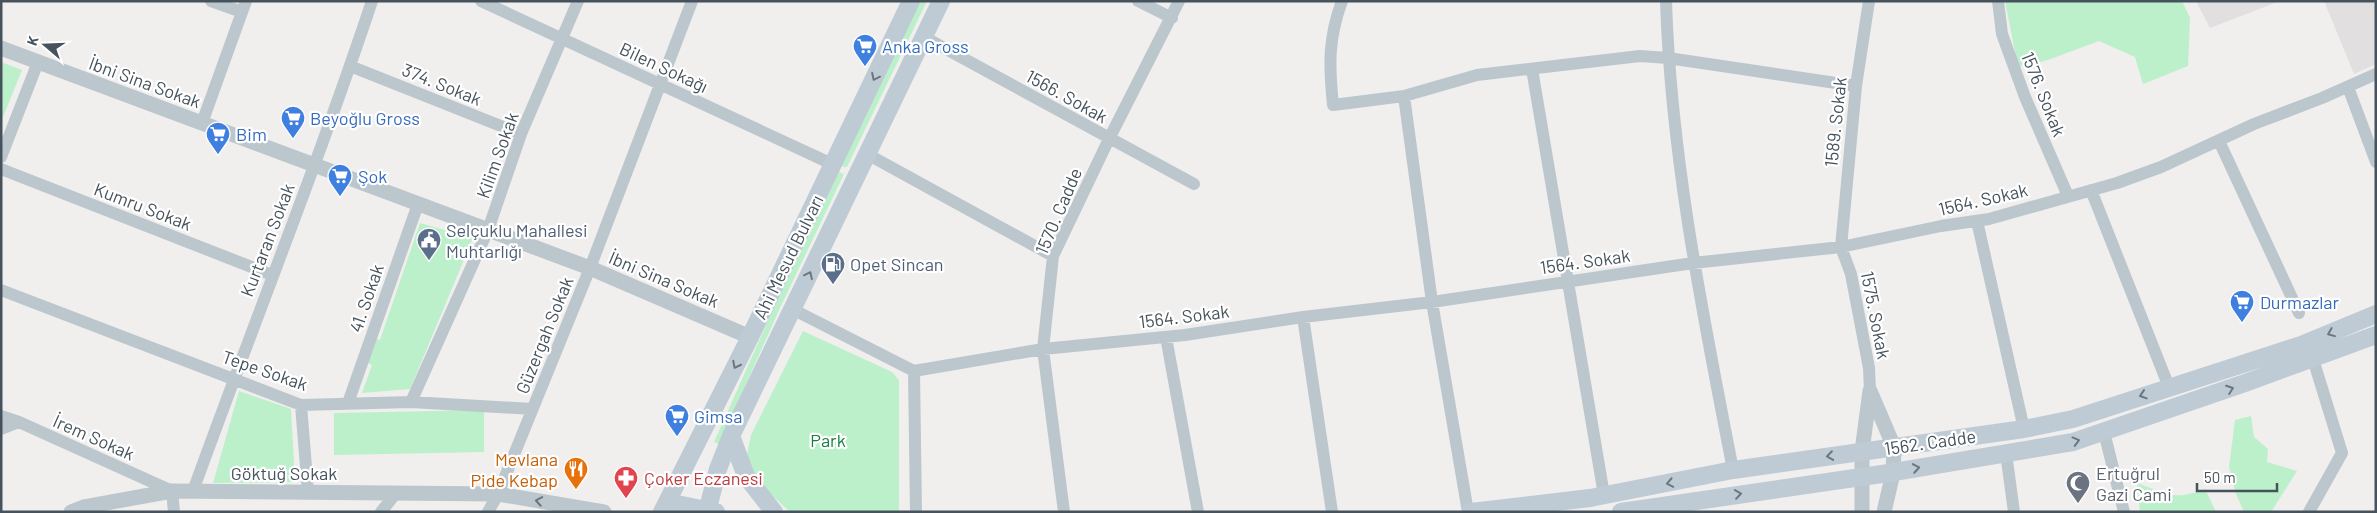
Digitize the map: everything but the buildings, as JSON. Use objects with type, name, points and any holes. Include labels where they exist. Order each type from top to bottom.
[{"type":"main road","name":"Ahi Mesud Bulvarı","points":[[665,507],[750,337],[911,1]]},
{"type":"main road","name":"Ahi Mesud Bulvarı","points":[[710,511],[718,469],[731,436],[941,1]]},
{"type":"main road","name":"1562. Cadde","points":[[1469,512],[1604,495],[1733,470],[2024,429],[2073,419],[2301,345],[2376,314]]},
{"type":"main road","name":"1562. Cadde","points":[[1621,512],[1660,509],[1892,473],[2073,442],[2313,359],[2376,334]]},
{"type":"main road","points":[[731,436],[746,476],[774,512]]},
{"type":"main road","points":[[665,507],[710,511]]},
{"type":"street","points":[[202,123],[244,7],[211,1]]},
{"type":"street","name":"Kurtaran Sokak","points":[[193,491],[314,165],[372,1]]},
{"type":"street","name":"Bilen Sokağı","points":[[480,1],[832,164]]},
{"type":"street","name":"Kilim Sokak","points":[[411,402],[488,230],[521,134],[578,1]]},
{"type":"street","name":"Güzergah Sokak","points":[[488,512],[498,494],[590,268],[692,1]]},
{"type":"street","points":[[1138,1],[1172,18]]},
{"type":"street","name":"1570. Cadde","points":[[1064,512],[1043,349],[1053,256],[1109,139],[1179,1]]},
{"type":"street","points":[[1342,1],[1334,22],[1329,65],[1333,105],[1404,96],[1477,75],[1640,56],[1668,58],[1856,86]]},
{"type":"street","points":[[1666,1],[1668,58],[1693,263],[1733,470]]},
{"type":"street","name":"1589. Sokak","points":[[1841,247],[1856,86],[1869,1]]},
{"type":"street","name":"1576. Sokak","points":[[1998,1],[2002,34],[2025,97],[2068,196]]},
{"type":"street","name":"1566. Sokak","points":[[924,37],[1194,184]]},
{"type":"street","name":"İbni Sina Sokak","points":[[1,48],[590,268],[750,337]]},
{"type":"street","points":[[1,156],[38,62]]},
{"type":"street","name":"374. Sokak","points":[[350,66],[521,134]]},
{"type":"street","points":[[1532,69],[1604,495]]},
{"type":"street","name":"1564. Sokak","points":[[914,371],[1043,349],[1166,337],[1303,317],[1432,302],[1693,263],[1841,247],[1977,221],[2117,183],[2376,74]]},
{"type":"street","points":[[2348,87],[2376,162]]},
{"type":"street","points":[[1404,96],[1432,302],[1469,512]]},
{"type":"street","points":[[2219,141],[2299,314]]},
{"type":"street","points":[[867,154],[1053,256]]},
{"type":"street","name":"Kumru Sokak","points":[[1,169],[272,275]]},
{"type":"street","points":[[2092,190],[2169,387]]},
{"type":"street","name":"41. Sokak","points":[[348,403],[418,204]]},
{"type":"street","points":[[1977,221],[2024,429]]},
{"type":"street","name":"1575. Sokak","points":[[1841,247],[1852,274],[1869,368],[1870,391]]},
{"type":"street","name":"Tepe Sokak","points":[[1,290],[301,405],[411,402],[532,409]]},
{"type":"street","points":[[792,309],[914,371],[916,512]]},
{"type":"street","points":[[1303,317],[1332,512]]},
{"type":"street","points":[[1166,337],[1198,512]]},
{"type":"street","points":[[2309,512],[2342,454],[2313,359]]},
{"type":"street","points":[[1870,391],[1894,447],[1892,473],[1884,512]]},
{"type":"street","points":[[1862,512],[1862,451],[1870,391]]},
{"type":"street","points":[[301,405],[308,492]]},
{"type":"street","name":"İrem Sokak","points":[[1,416],[19,422],[172,491]]},
{"type":"street","points":[[1,430],[19,422]]},
{"type":"street","points":[[2104,432],[2124,512]]},
{"type":"street","points":[[2006,453],[2014,512]]},
{"type":"street","points":[[172,491],[174,512]]},
{"type":"street","name":"Göktuğ Sokak","points":[[71,512],[84,507],[172,491],[193,491],[498,494],[604,512]]},
{"type":"street","points":[[381,512],[396,493]]},
{"type":"shaded area","points":[[2196,1],[2280,1],[2210,28]]},
{"type":"shaded area","points":[[2324,1],[2376,1],[2376,64],[2354,74]]},
{"type":"green space","points":[[920,1],[927,1],[847,167],[843,167],[842,164]]},
{"type":"green space","points":[[2005,1],[2182,1],[2190,18],[2188,66],[2143,84],[2135,57],[2099,41],[2048,60],[2018,67]]},
{"type":"green space","points":[[1,62],[22,70],[1,122]]},
{"type":"green space","points":[[839,172],[844,174],[780,308],[719,444],[714,442],[775,305]]},
{"type":"green space","points":[[420,223],[473,238],[410,389],[362,393],[372,365],[368,363],[376,339],[380,340]]},
{"type":"green space","name":"Park","points":[[803,331],[892,372],[899,380],[899,512],[790,512],[760,484],[746,460],[751,435]]},
{"type":"green space","points":[[239,391],[291,409],[295,482],[213,483]]},
{"type":"green space","points":[[484,410],[484,452],[334,455],[334,413]]},
{"type":"green space","points":[[2251,416],[2254,437],[2268,449],[2267,462],[2297,471],[2271,512],[2244,512],[2236,494],[2229,467],[2235,420]]},
{"type":"green space","points":[[2137,483],[2171,495],[2186,495],[2205,489],[2216,512],[2140,512]]},
{"type":"place","name":"Anka Gross","points":[[865,67]]},
{"type":"place","name":"Beyoğlu Gross","points":[[293,139]]},
{"type":"place","name":"Bim","points":[[218,155]]},
{"type":"place","name":"Şok","points":[[340,197]]},
{"type":"place","name":"Selçuklu Mahallesi Muhtarlığı","points":[[429,261]]},
{"type":"place","name":"Opet Sincan","points":[[833,285]]},
{"type":"place","name":"Durmazlar","points":[[2242,323]]},
{"type":"place","name":"Gimsa","points":[[677,437]]},
{"type":"place","name":"Mevlana Pide Kebap","points":[[576,490]]},
{"type":"place","name":"Çoker Eczanesi","points":[[626,499]]},
{"type":"place","name":"Ertuğrul Gazi Cami","points":[[2078,504]]}]
